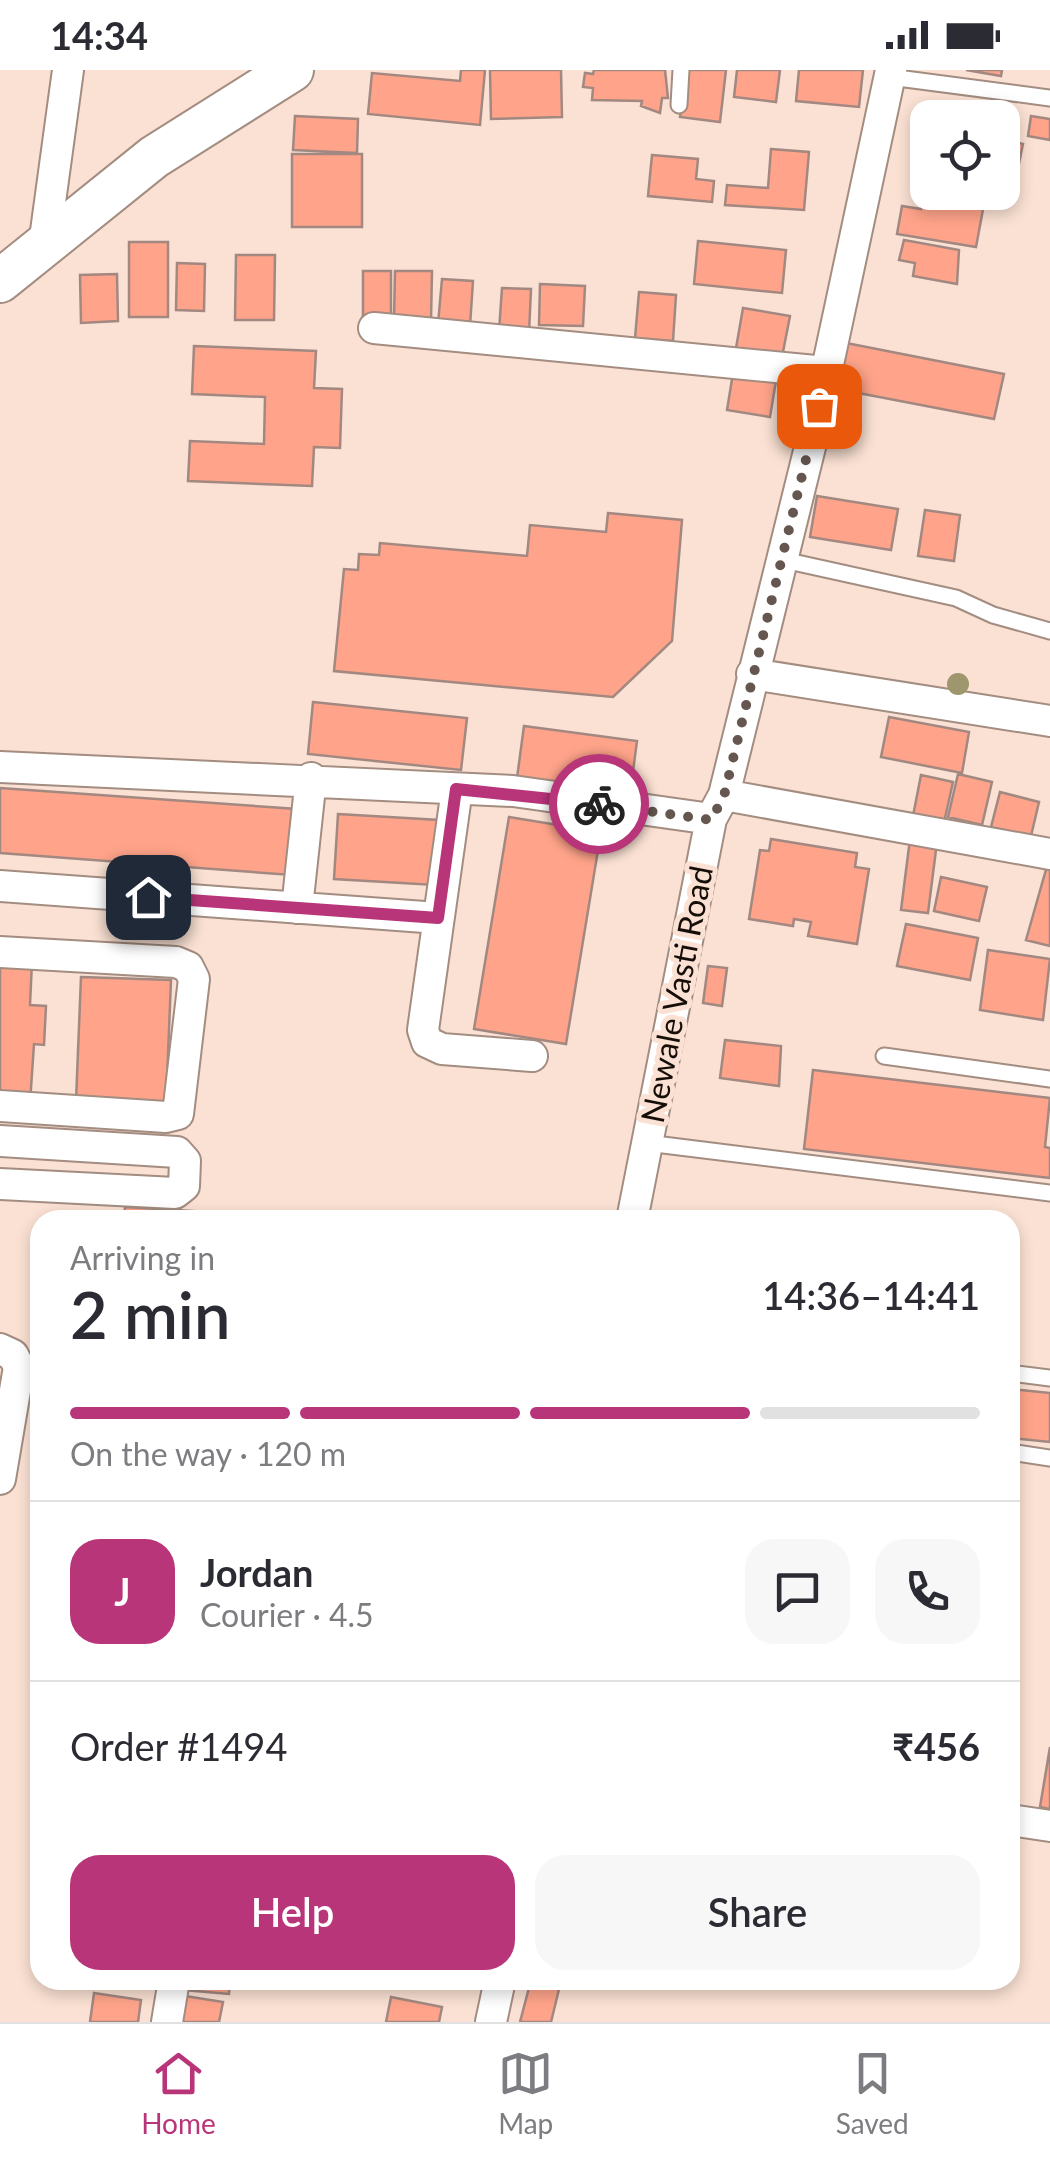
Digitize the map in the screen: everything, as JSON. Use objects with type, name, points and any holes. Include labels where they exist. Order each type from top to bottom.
[{"type":"main road","points":[[0,280],[154,157],[292,70]]},
{"type":"street","points":[[44,246],[68,70]]},
{"type":"street","name":"Newale Vasti Road","points":[[634,1210],[717,808],[826,372],[891,74]]},
{"type":"street","points":[[374,328],[826,372]]},
{"type":"street","points":[[752,674],[1050,721]]},
{"type":"street","points":[[0,767],[311,778],[717,808],[1050,854]]},
{"type":"street","points":[[297,908],[311,778]]},
{"type":"street","points":[[456,789],[423,1030],[427,1042],[442,1049],[532,1056]]},
{"type":"street","points":[[0,886],[438,918]]},
{"type":"street","points":[[0,952],[176,962],[188,967],[194,979],[178,1114],[166,1117],[0,1106]]},
{"type":"street","points":[[0,1141],[177,1152],[186,1161],[184,1186],[176,1194],[0,1184]]},
{"type":"street","points":[[0,1479],[19,1383],[18,1355]]},
{"type":"street","points":[[1020,1822],[1050,1826]]},
{"type":"street","points":[[168,2022],[173,1990]]},
{"type":"street","points":[[491,2022],[498,1990]]},
{"type":"lane","points":[[679,105],[681,70]]},
{"type":"lane","points":[[891,74],[1050,98]]},
{"type":"lane","points":[[779,559],[956,598],[993,615],[1050,631]]},
{"type":"lane","points":[[884,1056],[1050,1079]]},
{"type":"lane","points":[[647,1144],[1050,1192]]},
{"type":"lane","points":[[1020,1375],[1050,1378]]},
{"type":"lane","points":[[1020,1454],[1050,1458]]},
{"type":"building","points":[[461,70],[485,70],[480,125],[368,114],[372,73],[460,81]]},
{"type":"building","points":[[490,70],[561,70],[562,117],[491,119]]},
{"type":"building","points":[[594,70],[665,70],[668,98],[662,98],[660,113],[641,106],[642,101],[592,100],[593,88],[583,87],[585,73],[593,74]]},
{"type":"building","points":[[686,70],[726,70],[720,122],[680,117]]},
{"type":"building","points":[[737,70],[780,70],[776,102],[734,97]]},
{"type":"building","points":[[799,70],[863,70],[859,107],[796,101]]},
{"type":"building","points":[[966,70],[1002,70],[1001,76]]},
{"type":"building","points":[[295,116],[358,119],[357,153],[293,150]]},
{"type":"building","points":[[1031,116],[1050,119],[1050,140],[1028,136]]},
{"type":"building","points":[[771,149],[809,152],[804,210],[725,205],[727,185],[768,188]]},
{"type":"building","points":[[292,154],[362,154],[362,227],[292,227]]},
{"type":"building","points":[[652,155],[698,159],[696,179],[714,181],[712,202],[648,196]]},
{"type":"building","points":[[902,206],[910,210],[983,210],[976,247],[897,234]]},
{"type":"building","points":[[904,240],[959,250],[957,284],[913,276],[915,263],[899,260]]},
{"type":"building","points":[[698,241],[786,250],[782,293],[694,284]]},
{"type":"building","points":[[129,242],[168,242],[168,317],[129,317]]},
{"type":"building","points":[[236,255],[275,255],[274,320],[235,320]]},
{"type":"building","points":[[177,263],[205,264],[204,311],[176,310]]},
{"type":"building","points":[[363,271],[391,271],[391,318],[363,318]]},
{"type":"building","points":[[395,271],[432,271],[431,321],[394,320]]},
{"type":"building","points":[[117,274],[118,321],[81,323],[80,275]]},
{"type":"building","points":[[442,279],[473,281],[470,326],[438,324]]},
{"type":"building","points":[[540,284],[585,286],[583,326],[539,325]]},
{"type":"building","points":[[502,288],[531,289],[529,333],[499,331]]},
{"type":"building","points":[[639,292],[676,295],[673,341],[635,338]]},
{"type":"building","points":[[743,308],[790,316],[781,362],[735,354]]},
{"type":"building","points":[[836,341],[1004,374],[994,419],[827,387]]},
{"type":"building","points":[[194,346],[316,351],[314,388],[342,389],[340,448],[314,447],[312,486],[188,481],[190,441],[264,444],[265,397],[192,394]]},
{"type":"building","points":[[734,367],[777,375],[770,417],[727,410]]},
{"type":"building","points":[[817,496],[898,509],[891,550],[810,537]]},
{"type":"building","points":[[925,510],[960,515],[954,561],[918,556]]},
{"type":"building","points":[[608,513],[682,520],[672,641],[613,697],[334,671],[344,569],[358,570],[359,554],[379,555],[380,543],[527,556],[530,525],[606,532]]},
{"type":"building","points":[[313,702],[467,718],[461,770],[308,754]]},
{"type":"building","points":[[889,717],[969,732],[962,773],[881,757]]},
{"type":"building","points":[[524,726],[637,741],[630,794],[517,778]]},
{"type":"building","points":[[958,774],[992,782],[982,825],[948,817]]},
{"type":"building","points":[[921,775],[953,782],[943,827],[912,821]]},
{"type":"building","points":[[0,788],[297,809],[292,875],[0,853]]},
{"type":"building","points":[[1000,792],[1039,802],[1031,836],[991,827]]},
{"type":"building","points":[[338,814],[439,820],[435,885],[334,879]]},
{"type":"building","points":[[509,817],[601,832],[566,1044],[474,1029]]},
{"type":"building","points":[[771,839],[857,853],[855,867],[869,869],[857,944],[808,936],[811,922],[794,919],[793,926],[749,919],[760,850],[769,851]]},
{"type":"building","points":[[910,839],[937,842],[928,913],[901,910]]},
{"type":"building","points":[[1050,859],[1050,946],[1026,940]]},
{"type":"building","points":[[941,877],[987,887],[979,921],[934,911]]},
{"type":"building","points":[[906,924],[978,938],[970,980],[897,966]]},
{"type":"building","points":[[988,950],[1050,959],[1043,1020],[980,1010]]},
{"type":"building","points":[[0,960],[32,962],[30,1005],[46,1006],[44,1045],[34,1044],[30,1103],[0,1101]]},
{"type":"building","points":[[708,966],[727,968],[722,1006],[703,1003]]},
{"type":"building","points":[[81,977],[171,980],[166,1104],[76,1101]]},
{"type":"building","points":[[725,1040],[781,1046],[779,1086],[720,1078]]},
{"type":"building","points":[[813,1070],[1050,1098],[1045,1147],[1050,1148],[1050,1178],[804,1149]]},
{"type":"building","points":[[125,1207],[174,1210],[125,1210]]},
{"type":"building","points":[[1020,1390],[1050,1393],[1050,1442],[1020,1439]]},
{"type":"building","points":[[1050,1747],[1050,1809],[1040,1807]]},
{"type":"building","points":[[184,1990],[229,1990],[229,1994]]},
{"type":"building","points":[[528,1990],[559,1990],[551,2022],[520,2022]]},
{"type":"building","points":[[94,1993],[141,2000],[138,2022],[90,2022]]},
{"type":"building","points":[[179,1995],[223,2002],[219,2022],[174,2022]]},
{"type":"building","points":[[391,1997],[442,2007],[439,2022],[386,2022]]},
{"type":"way so far","points":[[599,804],[711,820],[724,796],[819,406]]},
{"type":"route","points":[[148,897],[438,918],[456,789],[599,804]]}]
